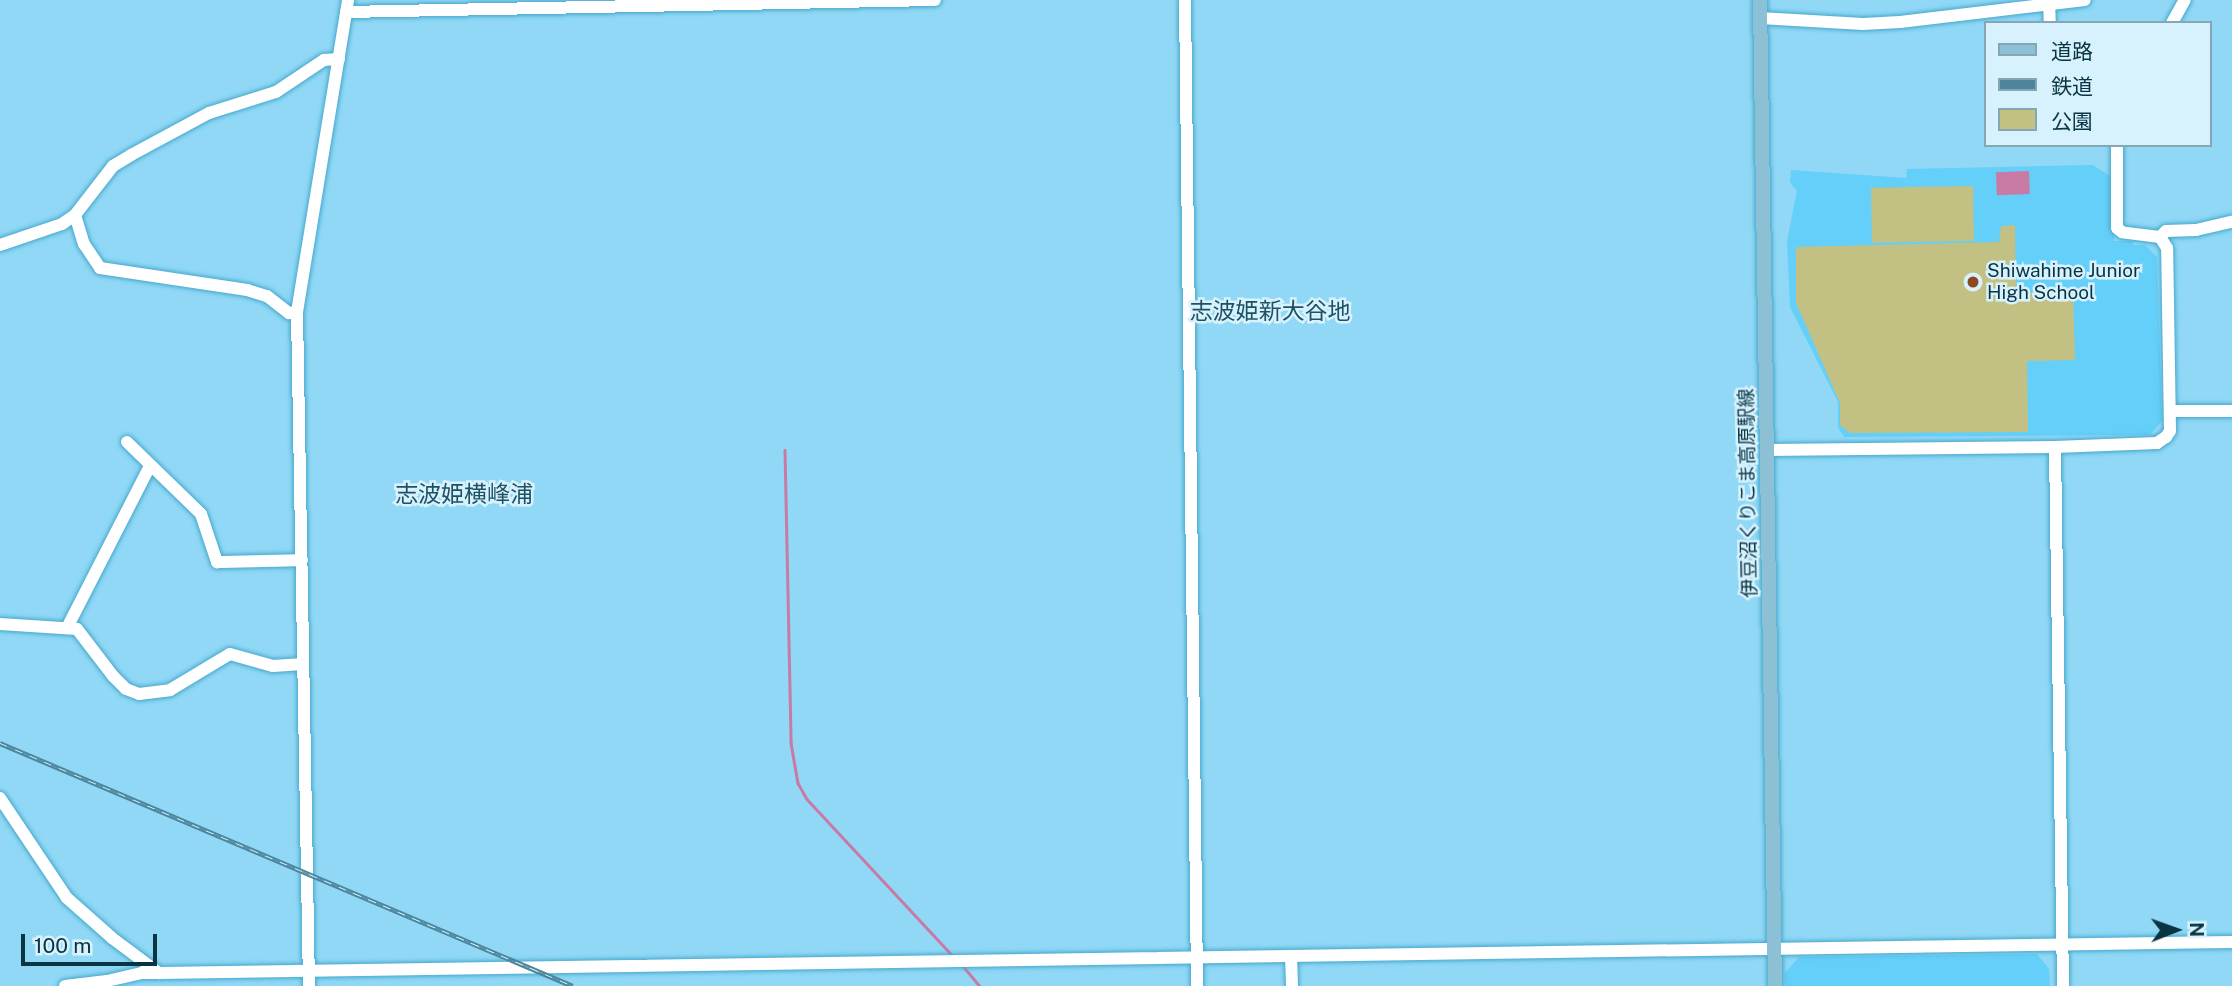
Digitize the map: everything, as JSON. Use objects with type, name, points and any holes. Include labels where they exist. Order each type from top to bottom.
[{"type":"main road","name":"伊豆沼くりこま高原駅線","points":[[1760,0],[1775,986]]},
{"type":"street","points":[[309,986],[297,312],[347,6],[935,0]]},
{"type":"street","points":[[1185,0],[1197,986]]},
{"type":"street","points":[[1760,18],[1888,23],[2050,1],[2085,0]]},
{"type":"street","points":[[2173,21],[2185,0]]},
{"type":"street","points":[[2050,1],[2050,21]]},
{"type":"street","points":[[0,245],[62,224],[75,215],[113,166],[131,155],[209,113],[276,92],[324,60],[340,59]]},
{"type":"street","points":[[2117,147],[2117,228],[2122,232],[2160,237]]},
{"type":"street","points":[[75,215],[85,244],[100,268],[247,290],[268,296],[289,313],[297,312]]},
{"type":"street","points":[[2160,237],[2166,231],[2196,230],[2232,222]]},
{"type":"street","points":[[1767,450],[2055,447],[2158,443],[2171,431],[2166,248],[2160,237]]},
{"type":"street","points":[[2170,411],[2232,411]]},
{"type":"street","points":[[127,442],[201,514],[217,562],[302,560]]},
{"type":"street","points":[[2055,447],[2063,986]]},
{"type":"street","points":[[68,626],[150,466]]},
{"type":"street","points":[[0,624],[17,627],[68,626],[77,629],[126,689],[139,694],[170,690],[230,654],[273,666],[303,664]]},
{"type":"street","points":[[0,799],[66,898],[112,938],[159,973]]},
{"type":"street","points":[[65,986],[143,979],[159,973],[2232,942]]},
{"type":"street","points":[[1291,956],[1292,986]]},
{"type":"shaded area","name":"Shiwahime Junior High School","points":[[2093,165],[2113,178],[2114,241],[2133,241],[2133,245],[2145,245],[2157,257],[2162,421],[2150,435],[1844,437],[1838,427],[1838,402],[1790,307],[1787,241],[1797,191],[1790,182],[1791,170],[1906,178],[1907,169]]},
{"type":"shaded area","points":[[2029,171],[2030,194],[1997,195],[1996,172]]},
{"type":"shaded area","points":[[2037,954],[2049,969],[2050,986],[1785,986],[1784,974],[1799,957]]},
{"type":"green space","points":[[1973,186],[1974,241],[1872,243],[1871,188]]},
{"type":"green space","points":[[2015,225],[2016,293],[2073,292],[2075,360],[2027,361],[2028,432],[1850,433],[1840,425],[1840,403],[1796,303],[1796,247],[1999,242],[2001,226]]},
{"type":"waterway","points":[[785,450],[791,743],[798,783],[807,799],[953,956]]},
{"type":"waterway","points":[[963,966],[980,986]]},
{"type":"railway","points":[[0,743],[573,986]]},
{"type":"place","name":"Shiwahime Junior High School","points":[[1973,282]]},
{"type":"district","name":"志波姫新大谷地","points":[[1270,311]]},
{"type":"district","name":"志波姫横峰浦","points":[[464,494]]}]
